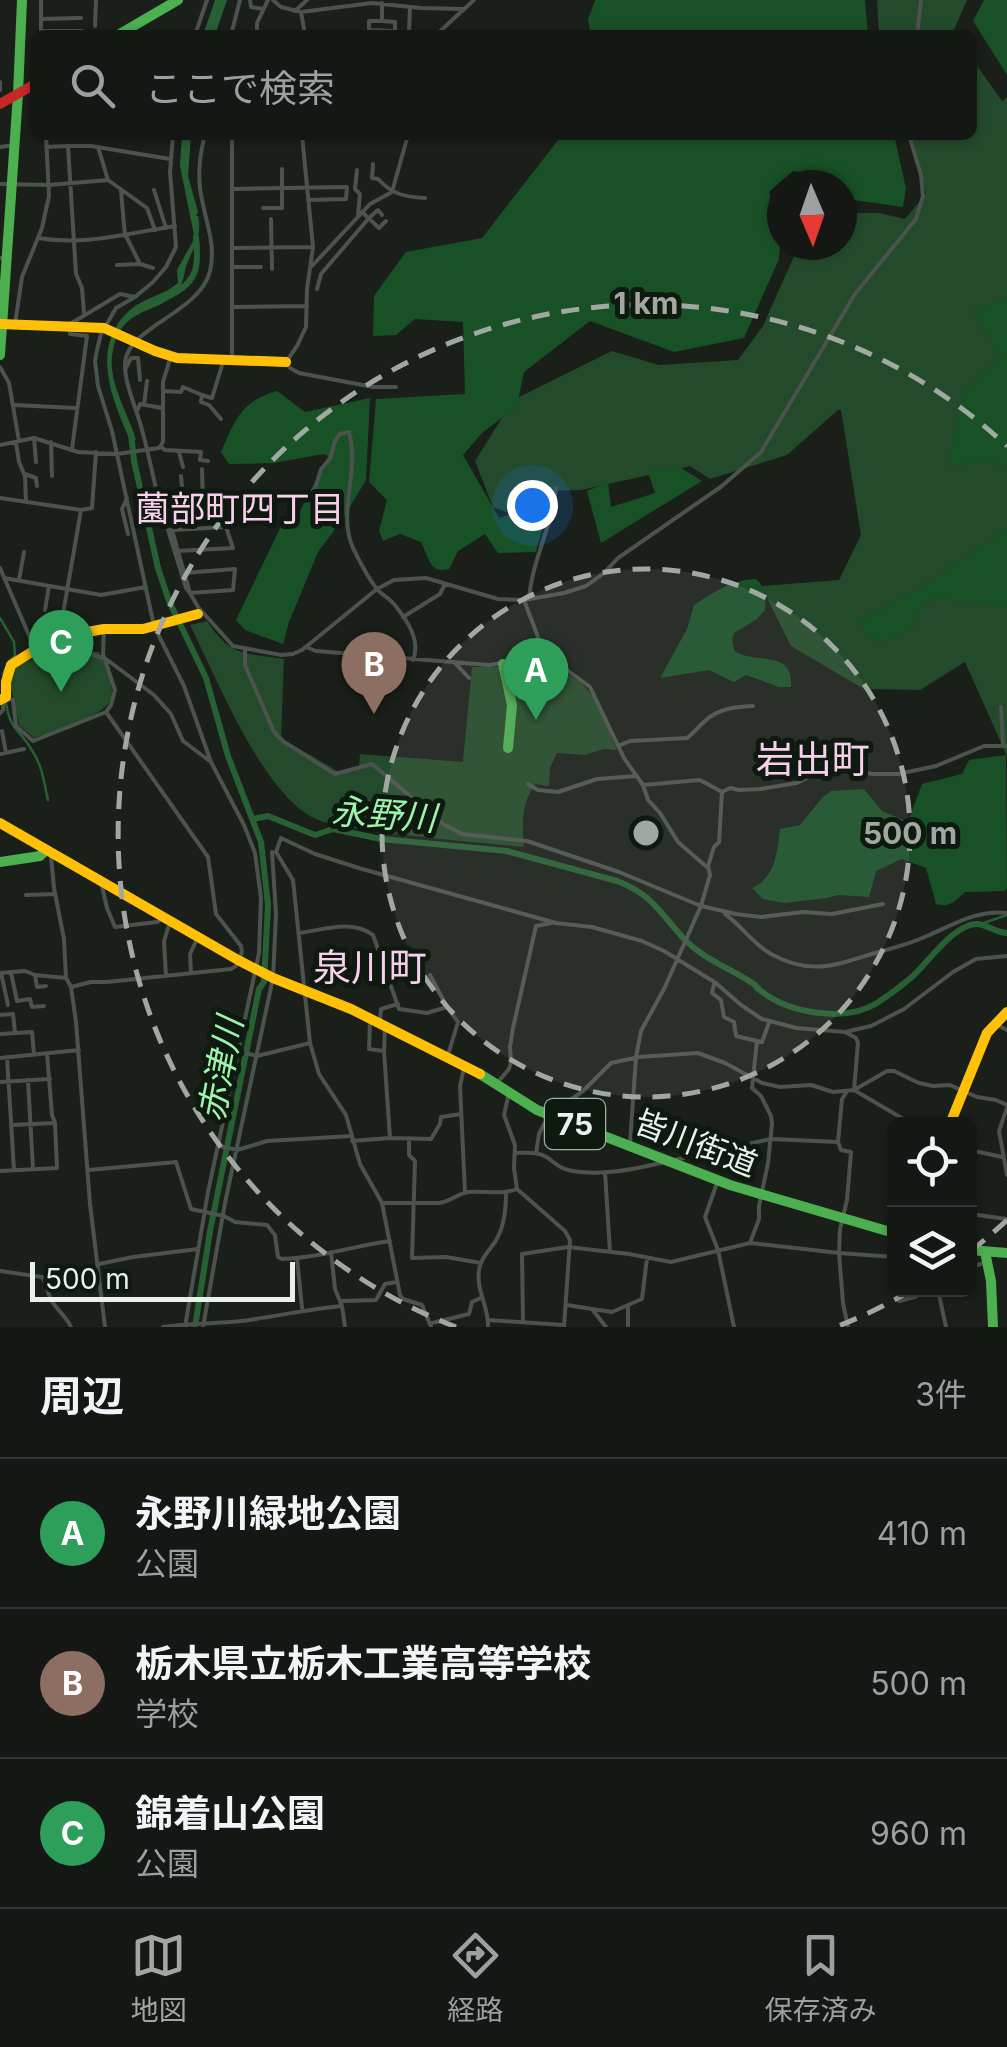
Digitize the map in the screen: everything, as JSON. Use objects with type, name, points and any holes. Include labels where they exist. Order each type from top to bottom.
[{"type":"main road","points":[[0,296],[19,0]]},
{"type":"main road","points":[[127,30],[178,0]]},
{"type":"main road","points":[[0,104],[30,87]]},
{"type":"main road","points":[[0,355],[6,184]]},
{"type":"main road","points":[[1,324],[105,328],[171,356],[286,362]]},
{"type":"main road","points":[[3,700],[11,665],[50,640],[104,629],[138,630],[200,614]]},
{"type":"main road","points":[[503,664],[512,704],[508,748]]},
{"type":"main road","name":"75","points":[[0,823],[272,977]]},
{"type":"main road","points":[[0,862],[50,852]]},
{"type":"main road","name":"皆川街道","points":[[272,977],[340,1004],[496,1084],[529,1106],[718,1180],[887,1231]]},
{"type":"main road","points":[[953,1117],[987,1033],[1007,1012]]},
{"type":"main road","points":[[994,1327],[991,1280],[979,1254],[1007,1253]]},
{"type":"street","points":[[41,0],[41,30]]},
{"type":"street","points":[[95,26],[96,0]]},
{"type":"street","points":[[197,30],[207,0]]},
{"type":"street","points":[[232,30],[240,0]]},
{"type":"street","points":[[250,0],[250,6],[263,8]]},
{"type":"street","points":[[256,30],[263,8],[270,0],[298,12],[372,3],[463,9]]},
{"type":"street","points":[[298,12],[307,0]]},
{"type":"street","points":[[441,30],[474,0]]},
{"type":"street","points":[[917,30],[921,0]]},
{"type":"street","points":[[382,4],[382,21]]},
{"type":"street","points":[[410,7],[410,30]]},
{"type":"street","points":[[298,12],[303,30]]},
{"type":"street","points":[[41,18],[81,18]]},
{"type":"street","points":[[369,30],[369,21],[382,21],[395,22],[395,30]]},
{"type":"street","points":[[0,82],[0,90]]},
{"type":"street","points":[[16,324],[22,276],[50,196],[46,140]]},
{"type":"street","points":[[93,140],[108,180],[148,208],[155,230]]},
{"type":"street","points":[[172,140],[170,159],[177,244],[158,276],[116,308],[96,350],[96,372],[119,453],[156,625],[212,762],[256,853],[261,918],[257,970],[185,1326]]},
{"type":"street","points":[[190,593],[178,569],[125,362],[134,340],[194,298],[209,275],[212,253],[199,174],[203,140]]},
{"type":"street","points":[[163,391],[181,392],[183,387],[212,398],[228,359],[233,307],[232,140]]},
{"type":"street","points":[[302,140],[313,247],[303,336],[286,362],[299,373],[373,387],[396,387]]},
{"type":"street","points":[[310,270],[360,213],[392,192],[407,140]]},
{"type":"street","points":[[160,504],[164,502],[190,593],[200,614],[228,642],[245,649],[288,655],[306,647],[377,588],[394,580],[426,578],[498,599],[526,600],[564,593],[593,581],[618,558],[722,486],[762,452],[855,294],[916,219],[923,196],[910,140]]},
{"type":"street","points":[[68,146],[76,274],[82,288],[84,316]]},
{"type":"street","points":[[46,147],[94,146],[170,159]]},
{"type":"street","points":[[373,164],[372,178],[392,192],[424,198]]},
{"type":"street","points":[[263,208],[282,208],[282,170]]},
{"type":"street","points":[[357,170],[355,189],[360,194],[360,213]]},
{"type":"street","points":[[6,184],[108,180]]},
{"type":"street","points":[[232,189],[346,188],[346,199],[308,200]]},
{"type":"street","points":[[154,190],[166,228]]},
{"type":"street","points":[[122,191],[125,236],[140,264]]},
{"type":"street","points":[[317,289],[321,274],[369,218],[378,210],[382,214]]},
{"type":"street","points":[[360,213],[379,228],[386,222]]},
{"type":"street","points":[[271,219],[272,268]]},
{"type":"street","points":[[38,238],[75,242],[175,226]]},
{"type":"street","points":[[232,248],[313,247]]},
{"type":"street","points":[[117,265],[153,268]]},
{"type":"street","points":[[233,267],[261,267]]},
{"type":"street","points":[[310,270],[321,274]]},
{"type":"street","points":[[72,451],[87,336],[70,334],[70,324],[120,294],[136,296]]},
{"type":"street","points":[[233,307],[306,306]]},
{"type":"street","points":[[161,447],[163,391],[171,356]]},
{"type":"street","points":[[125,369],[131,358],[138,358],[144,405]]},
{"type":"street","points":[[0,367],[9,383],[14,406],[26,502]]},
{"type":"street","points":[[202,395],[201,402],[221,419]]},
{"type":"street","points":[[137,411],[138,405],[162,408]]},
{"type":"street","points":[[14,406],[76,408]]},
{"type":"street","points":[[303,494],[315,489],[334,441],[349,432],[352,480],[346,530],[377,588],[393,602],[413,633],[417,647],[413,660]]},
{"type":"street","points":[[34,438],[36,462]]},
{"type":"street","points":[[0,444],[34,438],[72,451],[119,453],[161,447],[201,452],[200,460],[208,460]]},
{"type":"street","points":[[51,442],[52,476]]},
{"type":"street","points":[[179,450],[183,466]]},
{"type":"street","points":[[0,498],[81,510],[92,508],[96,452]]},
{"type":"street","points":[[202,469],[204,507]]},
{"type":"street","points":[[24,474],[36,478],[37,486]]},
{"type":"street","points":[[181,476],[184,508]]},
{"type":"street","points":[[556,488],[526,600],[542,648],[590,687],[648,800],[678,842],[708,868]]},
{"type":"street","points":[[127,498],[122,509],[128,534]]},
{"type":"street","points":[[166,510],[214,506]]},
{"type":"street","points":[[59,637],[81,510]]},
{"type":"street","points":[[172,530],[226,527],[233,548],[178,552]]},
{"type":"street","points":[[18,580],[24,552]]},
{"type":"street","points":[[0,568],[39,649],[78,650],[104,658],[154,695],[171,714],[183,742],[212,762]]},
{"type":"street","points":[[184,573],[236,570],[233,590],[190,593]]},
{"type":"street","points":[[4,578],[101,595],[146,587]]},
{"type":"street","points":[[402,617],[440,594],[445,583]]},
{"type":"street","points":[[45,610],[49,586]]},
{"type":"street","points":[[0,713],[3,700],[13,700],[16,726],[33,741],[106,712],[115,690],[104,658],[104,629]]},
{"type":"street","points":[[306,647],[455,664],[503,664],[542,648]]},
{"type":"street","points":[[245,649],[245,665],[274,732],[284,742],[339,774],[372,764],[456,832],[527,841],[720,911],[761,917],[803,912],[832,914],[883,904]]},
{"type":"street","points":[[455,664],[470,678]]},
{"type":"street","points":[[618,746],[630,741],[686,738],[717,712],[753,706]]},
{"type":"street","points":[[722,792],[730,788],[760,790],[798,783],[829,766],[898,774],[936,766],[984,746],[1005,746],[1001,707]]},
{"type":"street","points":[[71,986],[233,968],[242,952],[216,914],[208,857],[106,712]]},
{"type":"street","points":[[2,731],[3,753],[24,749]]},
{"type":"street","points":[[528,784],[538,790],[558,792],[596,779],[636,776]]},
{"type":"street","points":[[643,784],[700,780],[722,792]]},
{"type":"street","points":[[630,1144],[641,1031],[678,961],[701,906],[710,875],[708,868],[719,842],[722,792]]},
{"type":"street","points":[[203,1326],[272,977],[276,914],[272,852],[281,838],[362,869],[556,922],[633,938],[664,951],[714,982],[769,1023],[818,1031],[844,1032],[870,1026],[904,1010],[976,959],[1007,956]]},
{"type":"street","points":[[50,852],[79,1050],[104,1327]]},
{"type":"street","points":[[272,852],[293,880],[310,1043],[319,1074],[346,1115],[360,1164],[382,1203],[400,1294],[422,1305],[430,1325],[469,1314],[472,1302],[481,1298]]},
{"type":"street","points":[[102,882],[114,927],[168,920],[164,942],[166,976]]},
{"type":"street","points":[[26,895],[55,894]]},
{"type":"street","points":[[720,911],[774,956],[797,965],[822,968],[902,946],[971,916],[1007,913]]},
{"type":"street","points":[[496,1084],[511,1062],[513,1028],[536,926],[556,922]]},
{"type":"street","points":[[298,933],[348,925],[369,931],[400,1009],[427,1014],[447,1007]]},
{"type":"street","points":[[190,973],[190,954],[198,937]]},
{"type":"street","points":[[8,1005],[1,973],[25,971],[66,978]]},
{"type":"street","points":[[10,973],[17,1001],[30,998],[32,1008],[44,1006]]},
{"type":"street","points":[[34,974],[37,987],[46,986]]},
{"type":"street","points":[[430,974],[458,1022],[447,1060]]},
{"type":"street","points":[[714,982],[712,992],[721,1000],[724,1018],[734,1022],[736,1036],[762,1042],[769,1023]]},
{"type":"street","points":[[384,1052],[369,1049],[381,1008],[398,1004]]},
{"type":"street","points":[[0,1015],[12,1014],[15,1033]]},
{"type":"street","points":[[378,1024],[384,1052],[390,1138]]},
{"type":"street","points":[[995,1024],[1007,1030]]},
{"type":"street","points":[[0,1034],[32,1032],[34,1054]]},
{"type":"street","points":[[844,1032],[858,1043],[851,1091]]},
{"type":"street","points":[[750,1243],[759,1220],[772,1116],[752,1088],[757,1041]]},
{"type":"street","points":[[240,1052],[256,1056],[310,1043]]},
{"type":"street","points":[[0,1058],[79,1050]]},
{"type":"street","points":[[0,1171],[57,1168],[47,1052]]},
{"type":"street","points":[[536,1153],[544,1124],[556,1116],[560,1107],[611,1063],[636,1058],[698,1053],[762,1083],[851,1091],[899,1117]]},
{"type":"street","points":[[7,1057],[14,1170]]},
{"type":"street","points":[[464,1067],[460,1086],[465,1192]]},
{"type":"street","points":[[848,1327],[840,1253],[852,1152],[840,1150],[838,1142],[842,1098],[887,1072],[894,1072],[919,1084],[950,1085],[1007,1106],[999,1131],[1007,1174]]},
{"type":"street","points":[[0,1082],[50,1079]]},
{"type":"street","points":[[28,1080],[33,1169]]},
{"type":"street","points":[[488,1320],[565,1326],[567,1305],[570,1240],[517,1188],[513,1137],[504,1115],[509,1093]]},
{"type":"street","points":[[219,1146],[236,1150],[267,1141],[431,1139],[441,1117],[463,1114]]},
{"type":"street","points":[[11,1125],[55,1123]]},
{"type":"street","points":[[409,1138],[409,1155],[415,1161],[412,1258],[446,1257],[481,1263]]},
{"type":"street","points":[[516,1154],[536,1153],[568,1170],[606,1172],[771,1140],[838,1142]]},
{"type":"street","points":[[977,1152],[1002,1157]]},
{"type":"street","points":[[88,1170],[176,1162],[191,1208],[235,1222],[267,1226],[275,1235],[282,1259],[390,1241]]},
{"type":"street","points":[[606,1172],[610,1252]]},
{"type":"street","points":[[718,1180],[705,1217],[718,1250],[734,1327]]},
{"type":"street","points":[[382,1203],[448,1202],[465,1192],[506,1194],[517,1188]]},
{"type":"street","points":[[488,1327],[479,1274],[481,1263],[499,1233],[506,1194]]},
{"type":"street","points":[[977,1215],[1007,1220]]},
{"type":"street","points":[[523,1322],[522,1254],[568,1248],[671,1262],[750,1243],[887,1257]]},
{"type":"street","points":[[98,1264],[198,1248]]},
{"type":"street","points":[[331,1252],[345,1327]]},
{"type":"street","points":[[297,1258],[302,1310]]},
{"type":"street","points":[[567,1305],[612,1312],[642,1299],[647,1258]]},
{"type":"street","points":[[0,1271],[42,1276],[53,1304],[71,1327]]},
{"type":"street","points":[[163,1327],[239,1324],[376,1300],[385,1284],[397,1282]]},
{"type":"street","points":[[899,1300],[914,1297]]},
{"type":"street","points":[[940,1297],[946,1327]]},
{"type":"street","points":[[628,1307],[628,1327]]},
{"type":"street","points":[[592,1309],[606,1327]]},
{"type":"shaded area","points":[[215,0],[227,0],[217,30],[205,30]]},
{"type":"shaded area","points":[[595,0],[865,0],[868,30],[590,30],[588,20]]},
{"type":"shaded area","points":[[877,0],[967,0],[954,30],[879,30]]},
{"type":"shaded area","points":[[984,0],[1007,0],[1007,75],[973,21]]},
{"type":"shaded area","points":[[977,66],[1002,101],[1007,97],[1007,756],[965,662],[920,690],[864,689],[791,646],[761,586],[839,580],[861,535],[841,410],[787,455],[710,479],[690,466],[581,490],[545,491],[517,516],[493,507],[475,461],[513,400],[612,351],[659,365],[738,360],[763,326],[792,260],[857,260],[857,213],[905,219],[926,194],[910,140],[977,140]]},
{"type":"shaded area","points":[[182,140],[191,140],[188,176],[199,222],[198,238],[182,282],[171,297],[125,324],[113,350],[115,384],[136,440],[131,442],[108,374],[110,340],[117,324],[130,310],[178,283],[177,270],[194,235],[180,166]]},
{"type":"shaded area","points":[[558,140],[895,140],[906,188],[903,207],[857,200],[857,170],[767,170],[767,260],[779,260],[744,338],[674,352],[590,321],[524,372],[517,406],[482,433],[463,455],[499,518],[549,502],[536,552],[498,553],[485,534],[458,551],[449,569],[442,570],[430,563],[421,542],[400,534],[383,541],[379,531],[387,500],[369,482],[376,399],[465,394],[463,322],[415,319],[396,335],[373,336],[374,296],[406,252],[482,238]]},
{"type":"shaded area","points":[[1007,297],[1007,466],[978,461],[948,467],[964,393],[1001,358],[973,311]]},
{"type":"shaded area","points":[[277,391],[305,412],[370,398],[366,480],[318,552],[283,644],[245,630],[236,620],[283,522],[293,525],[328,456],[229,464],[221,452],[235,421],[247,406]]},
{"type":"shaded area","points":[[678,466],[702,481],[601,543],[587,491],[608,482],[611,507],[655,493],[648,472]]},
{"type":"shaded area","points":[[1007,529],[1007,610],[939,598],[922,603],[912,627],[884,641],[870,639],[857,622],[918,589]]},
{"type":"shaded area","points":[[756,579],[765,593],[765,610],[734,633],[734,650],[779,662],[790,675],[791,687],[779,687],[746,675],[734,682],[709,670],[660,678],[687,629],[694,605],[731,584]]},
{"type":"shaded area","points":[[207,621],[231,647],[284,659],[281,738],[339,772],[359,767],[360,754],[463,762],[472,667],[520,662],[553,680],[560,670],[583,685],[597,703],[617,750],[584,755],[557,753],[550,768],[549,786],[535,784],[527,799],[524,847],[324,822],[298,807],[260,762],[190,625]]},
{"type":"shaded area","points":[[58,648],[99,652],[111,681],[111,699],[89,717],[34,738],[19,725],[10,685],[15,667]]},
{"type":"shaded area","points":[[1006,755],[1005,891],[965,892],[949,904],[936,904],[926,868],[902,859],[876,871],[869,897],[838,895],[784,903],[763,899],[752,888],[771,871],[780,829],[800,825],[831,791],[864,789],[882,811],[908,822],[922,784],[962,774],[969,760]]},
{"type":"waterway","name":"永野川","points":[[169,296],[191,279],[197,256],[196,237]]},
{"type":"waterway","name":"赤津川","points":[[131,434],[158,568],[169,601],[206,678],[228,756],[261,842],[268,905],[264,982],[259,989],[210,1231],[195,1327]]},
{"type":"waterway","points":[[0,618],[14,642],[15,656],[3,674]]},
{"type":"waterway","points":[[6,703],[13,725],[39,764],[48,800]]},
{"type":"waterway","name":"永野川","points":[[253,819],[268,816],[315,835],[333,829],[381,839],[507,851],[617,881],[648,899],[692,947],[708,958],[773,999],[818,1013],[849,1013],[877,1003],[914,975],[952,936],[970,925],[1007,933]]},
{"type":"waterway","points":[[981,924],[1007,915]]},
{"type":"traffic: fast","points":[[0,355],[22,0]]},
{"type":"traffic: fast","points":[[127,30],[178,0]]},
{"type":"traffic: fast","points":[[503,664],[512,705],[508,748]]},
{"type":"traffic: fast","points":[[0,862],[40,856],[46,850]]},
{"type":"traffic: fast","points":[[480,1074],[537,1110],[730,1185],[887,1231]]},
{"type":"traffic: fast","points":[[977,1251],[1007,1253]]},
{"type":"traffic: fast","points":[[985,1252],[993,1327]]},
{"type":"traffic: slow","points":[[0,324],[104,328],[177,358],[286,362]]},
{"type":"traffic: slow","points":[[0,700],[6,697],[11,665],[54,638],[104,629],[143,629],[198,614]]},
{"type":"traffic: slow","points":[[0,823],[238,960],[351,1009],[480,1074]]},
{"type":"traffic: slow","points":[[953,1117],[987,1033],[1007,1012]]},
{"type":"traffic: jam","points":[[0,104],[30,87]]},
{"type":"place","name":"錦着山公園","points":[[61,692]]},
{"type":"place","name":"栃木県立栃木工業高等学校","points":[[374,714]]},
{"type":"place","name":"永野川緑地公園","points":[[536,720]]},
{"type":"district","name":"薗部町四丁目","points":[[240,508]]},
{"type":"district","name":"岩出町","points":[[813,759]]},
{"type":"district","name":"泉川町","points":[[370,967]]}]
